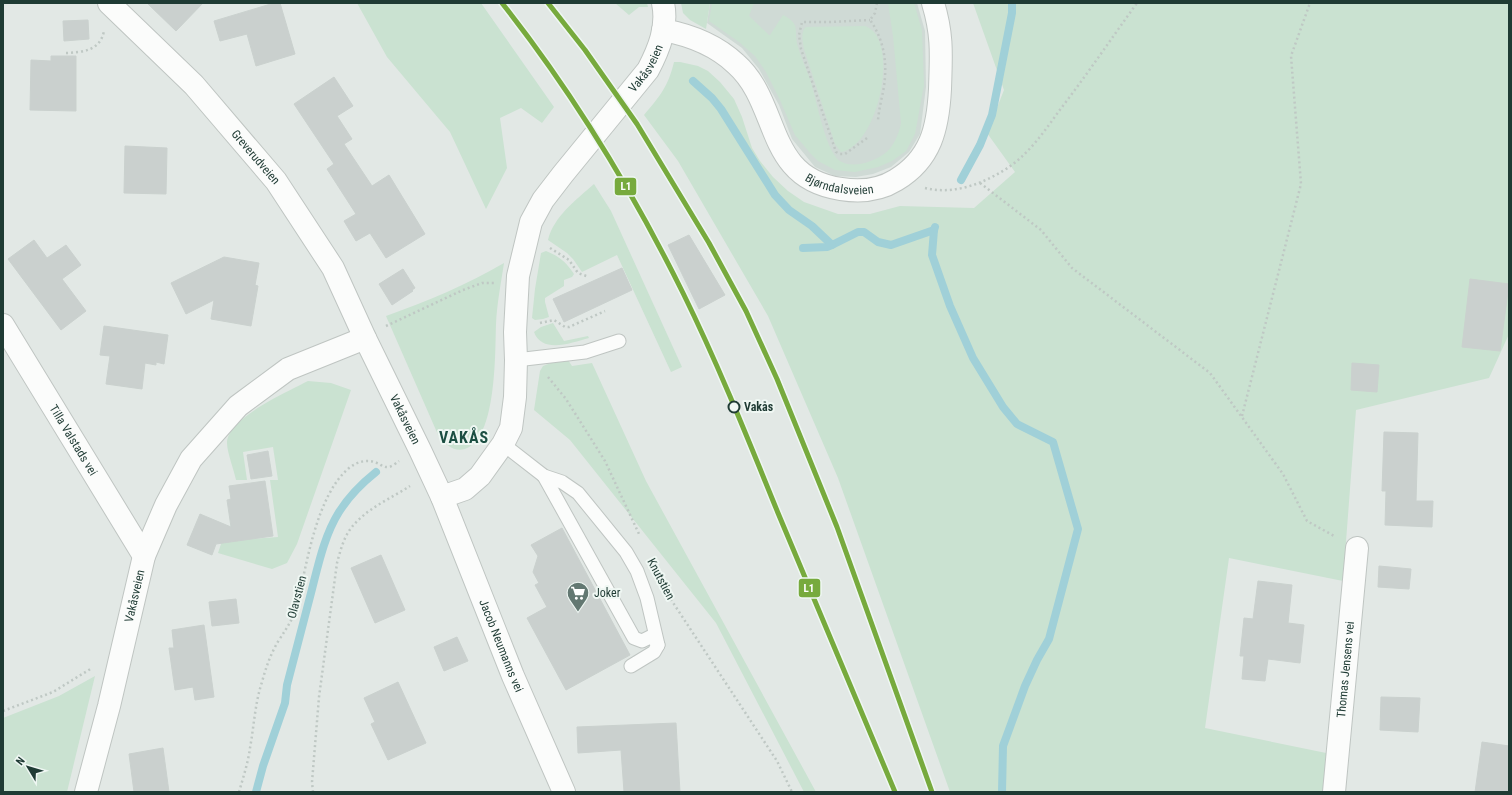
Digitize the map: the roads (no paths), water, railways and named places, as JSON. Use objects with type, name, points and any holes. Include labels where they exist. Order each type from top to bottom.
[{"type":"street","name":"Vakåsveien","points":[[86,792],[135,599],[144,556],[166,505],[191,459],[238,406],[288,369],[365,338],[442,497],[464,489],[480,476],[503,444],[511,428],[515,397],[515,332],[518,276],[531,222],[544,200],[563,174],[648,70],[657,52],[663,30],[665,12],[663,3]]},
{"type":"street","name":"Bjørndalsveien","points":[[663,30],[688,36],[715,48],[737,64],[754,83],[779,145],[794,167],[811,180],[829,188],[853,191],[876,189],[904,175],[920,160],[930,143],[936,126],[942,46],[939,23],[933,3]]},
{"type":"street","name":"Greverudveien","points":[[113,7],[194,85],[276,181],[333,268],[365,338]]},
{"type":"street","name":"Tilla Valstads vei","points":[[3,325],[144,556]]},
{"type":"street","name":"Jacob Neumanns vei","points":[[442,497],[513,676],[564,792]]},
{"type":"street","name":"Thomas Jensens vei","points":[[1334,792],[1358,548]]},
{"type":"lane","points":[[516,360],[584,352],[619,341]]},
{"type":"lane","points":[[503,444],[544,476],[562,482],[578,493],[626,552],[637,571],[647,598],[658,645],[654,652],[631,666]]},
{"type":"lane","points":[[544,476],[634,638],[642,641],[652,636],[658,645]]},
{"type":"waterway","points":[[961,180],[980,145],[992,115],[1012,13],[1012,3]]},
{"type":"waterway","points":[[693,81],[712,98],[721,109],[775,195],[789,210],[812,226],[832,245],[858,232],[864,232],[878,242],[891,245],[934,230]]},
{"type":"waterway","points":[[935,227],[932,255],[950,306],[973,358],[1003,407],[1017,424],[1053,442],[1078,529],[1049,639],[1025,686],[1003,746],[1002,792]]},
{"type":"waterway","points":[[803,248],[827,247],[832,245]]},
{"type":"waterway","points":[[256,792],[263,766],[285,703],[287,685],[325,541],[343,506],[356,490],[376,472]]},
{"type":"place","name":"Vakås","points":[[734,407]]},
{"type":"place","name":"Joker","points":[[578,612]]},
{"type":"district","name":"VAKÅS","points":[[464,437]]}]
